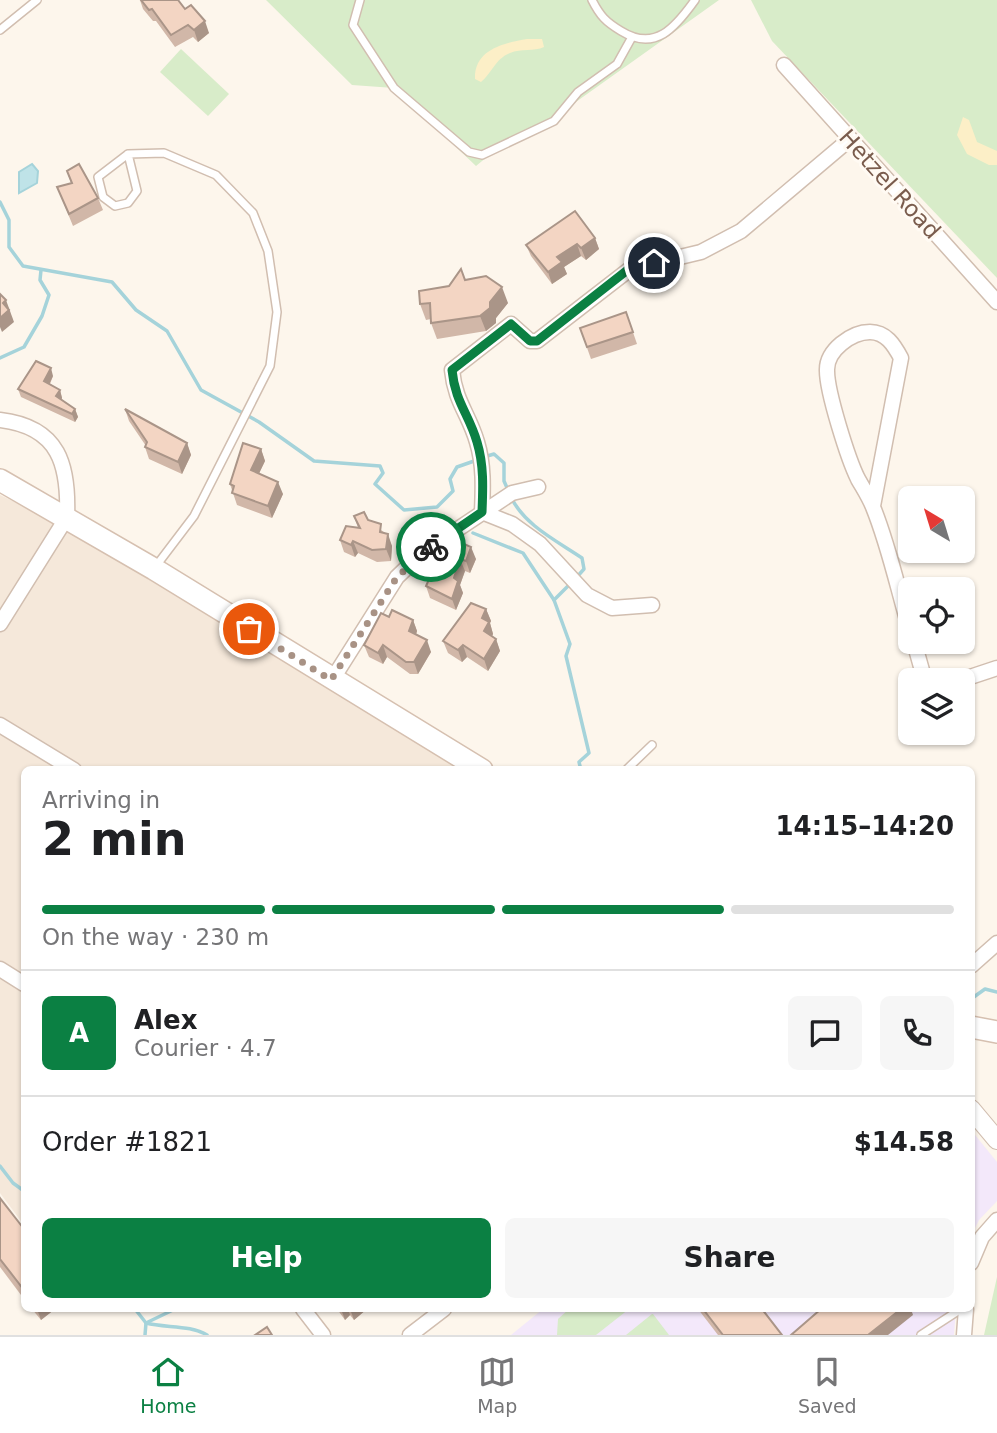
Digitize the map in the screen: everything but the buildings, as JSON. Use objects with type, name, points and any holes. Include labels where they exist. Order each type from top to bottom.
[{"type":"main road","points":[[0,480],[154,569],[331,680],[475,766]]},
{"type":"main road","points":[[975,1028],[997,1032]]},
{"type":"street","name":"Hetzel Road","points":[[784,65],[997,302]]},
{"type":"street","points":[[482,512],[484,473],[479,451],[454,393],[452,370],[511,324],[530,341],[537,341],[630,268],[701,251],[741,231],[850,139]]},
{"type":"street","points":[[873,506],[901,358],[893,342],[877,332],[860,332],[843,342],[831,356],[826,369],[857,476],[873,506],[898,590]]},
{"type":"street","points":[[0,419],[26,427],[48,440],[64,462],[66,517],[0,624]]},
{"type":"street","points":[[331,680],[397,577],[422,553],[512,493],[538,487]]},
{"type":"street","points":[[482,512],[512,524],[540,544],[587,595],[612,608],[652,605]]},
{"type":"street","points":[[975,675],[997,668]]},
{"type":"street","points":[[0,725],[67,766]]},
{"type":"street","points":[[975,962],[997,943]]},
{"type":"street","points":[[0,969],[21,982]]},
{"type":"street","points":[[975,1114],[997,1140]]},
{"type":"street","points":[[975,1250],[982,1237],[997,1220]]},
{"type":"street","points":[[305,1312],[323,1335]]},
{"type":"street","points":[[410,1335],[440,1312]]},
{"type":"street","points":[[964,1312],[964,1335]]},
{"type":"lane","points":[[0,30],[37,0]]},
{"type":"lane","points":[[360,0],[353,25],[394,88],[469,152],[482,155],[554,121],[578,92],[617,64],[632,37]]},
{"type":"lane","points":[[592,0],[602,19],[637,40],[655,39],[677,23],[695,0]]},
{"type":"lane","points":[[128,154],[137,191],[128,203],[116,205],[103,197],[98,177],[128,154],[164,153],[216,175],[253,213],[268,251],[277,312],[270,366],[194,516],[154,569]]},
{"type":"lane","points":[[629,766],[652,745]]},
{"type":"lane","points":[[921,1335],[959,1312]]},
{"type":"shaded area","points":[[0,495],[42,515],[458,766],[21,766],[21,1221],[0,1193]]},
{"type":"shaded area","points":[[975,1135],[997,1162],[997,1201],[975,1228]]},
{"type":"shaded area","points":[[539,1312],[956,1312],[954,1335],[511,1335]]},
{"type":"green space","points":[[266,0],[719,0],[566,109],[493,152],[476,166],[394,88],[352,85]]},
{"type":"green space","points":[[751,0],[997,0],[997,278],[772,41]]},
{"type":"green space","points":[[181,49],[229,94],[208,116],[160,72]]},
{"type":"green space","points":[[997,1277],[997,1335],[984,1335]]},
{"type":"green space","points":[[566,1312],[625,1312],[596,1335],[557,1335],[558,1319]]},
{"type":"green space","points":[[652,1314],[669,1335],[626,1335]]},
{"type":"sand","points":[[527,39],[542,39],[544,47],[510,53],[501,59],[481,82],[475,79],[476,69],[485,54],[492,49]]},
{"type":"sand","points":[[963,117],[969,120],[977,142],[997,151],[997,165],[989,165],[967,154],[957,135]]},
{"type":"water","points":[[32,164],[38,171],[37,183],[19,193],[19,172]]},
{"type":"waterway","points":[[0,202],[9,220],[9,247],[23,266],[112,282],[136,310],[167,331],[201,390],[259,422],[314,461],[380,466],[383,473],[375,484],[404,510],[437,507],[453,491],[450,479],[457,467],[477,460]]},
{"type":"waterway","points":[[0,358],[24,347],[42,316],[49,295],[40,280],[41,270]]},
{"type":"waterway","points":[[484,457],[494,454],[504,463],[504,481],[508,490]]},
{"type":"waterway","points":[[511,497],[533,524],[582,558],[584,569],[576,578]]},
{"type":"waterway","points":[[473,533],[523,553],[554,600]]},
{"type":"waterway","points":[[571,583],[554,600],[570,644],[566,656],[589,753],[579,762],[580,766]]},
{"type":"waterway","points":[[975,996],[985,989],[997,992]]},
{"type":"waterway","points":[[0,1166],[21,1189]]},
{"type":"waterway","points":[[137,1312],[146,1323],[145,1335]]},
{"type":"waterway","points":[[148,1322],[169,1312]]},
{"type":"waterway","points":[[146,1323],[193,1330],[207,1335]]},
{"type":"way so far","points":[[249,629],[331,680],[397,577],[431,547]]},
{"type":"route","points":[[431,547],[482,512],[484,473],[477,440],[454,393],[452,370],[480,347],[494,340],[511,324],[530,341],[537,341],[630,268],[654,263]]}]
